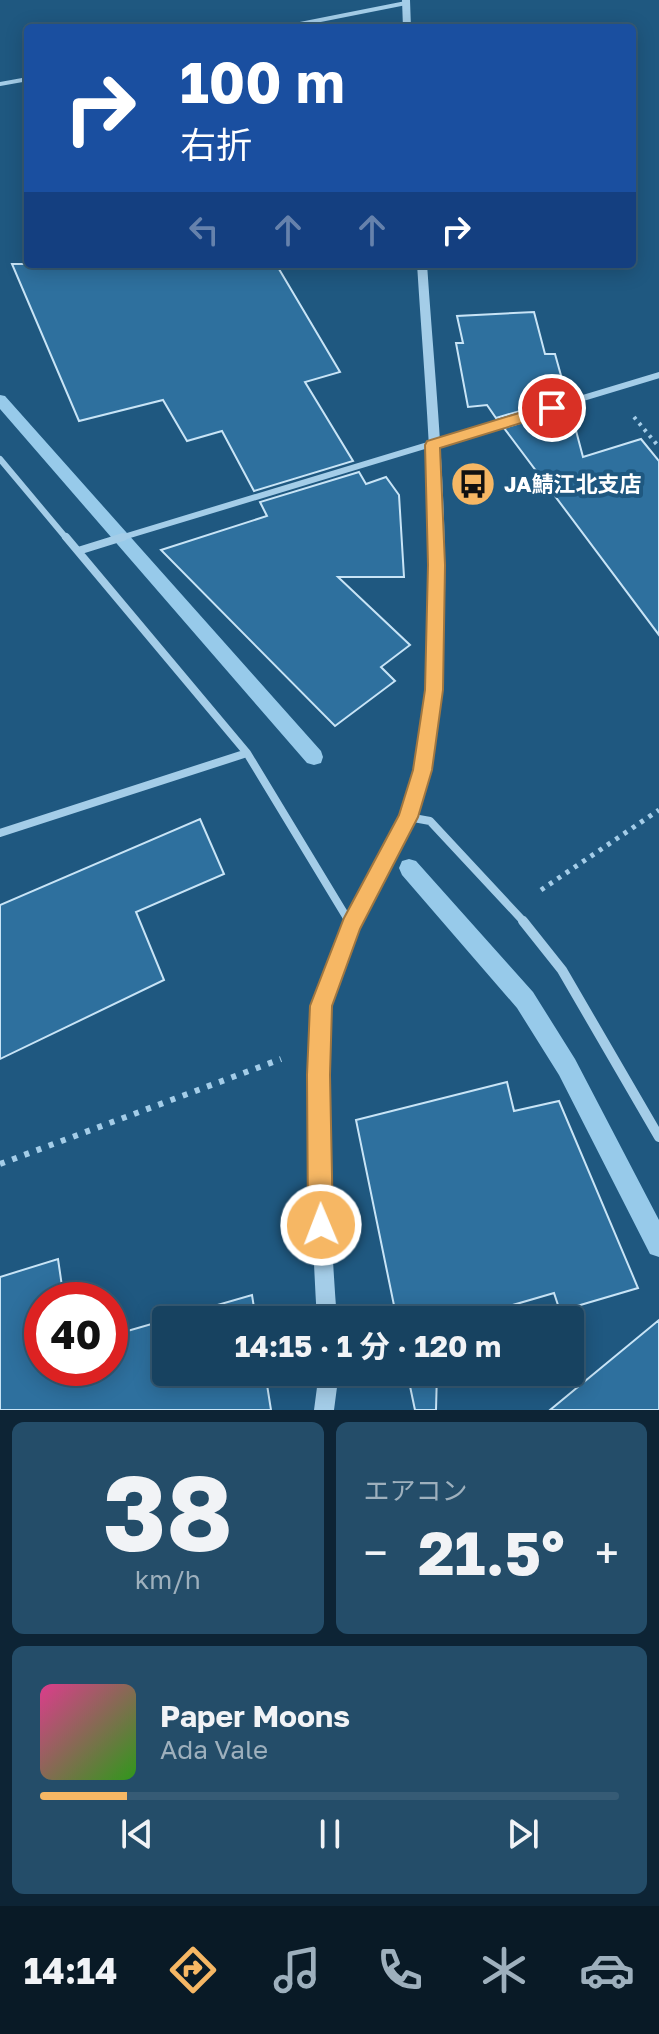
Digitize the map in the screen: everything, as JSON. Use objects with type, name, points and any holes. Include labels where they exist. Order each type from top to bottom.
[{"type":"street","points":[[406,1],[407,24]]},
{"type":"street","points":[[326,1306],[321,1225],[321,1006],[351,925],[408,817],[423,770],[434,690],[437,565],[422,268]]},
{"type":"street","points":[[78,551],[659,375]]},
{"type":"street","points":[[0,459],[247,753],[351,925]]},
{"type":"street","points":[[0,833],[247,753]]},
{"type":"street","points":[[408,817],[430,821],[514,909],[562,970],[659,1137]]},
{"type":"street","points":[[324,1410],[327,1386]]},
{"type":"lane","points":[[299,24],[406,1]]},
{"type":"lane","points":[[0,84],[24,80]]},
{"type":"path","points":[[514,909],[659,810]]},
{"type":"path","points":[[0,1164],[319,1045]]},
{"type":"building","points":[[12,264],[24,264],[24,268],[278,268],[340,372],[305,382],[353,461],[254,491],[222,431],[187,441],[163,400],[79,421]]},
{"type":"building","points":[[534,312],[545,354],[555,354],[567,397],[496,418],[487,405],[468,407],[456,343],[463,343],[457,316]]},
{"type":"building","points":[[570,408],[583,457],[641,439],[659,461],[659,635],[504,428]]},
{"type":"building","points":[[359,472],[366,484],[386,477],[399,495],[404,577],[338,577],[410,645],[381,667],[395,681],[335,726],[161,550],[267,516],[260,502]]},
{"type":"building","points":[[200,819],[224,874],[136,912],[164,980],[0,1059],[0,905]]},
{"type":"building","points":[[507,1082],[514,1111],[559,1101],[638,1288],[577,1306],[558,1306],[554,1293],[509,1306],[394,1306],[356,1120]]},
{"type":"building","points":[[58,1259],[61,1282],[24,1282],[24,1386],[128,1386],[128,1331],[152,1324],[152,1386],[267,1386],[271,1410],[0,1410],[0,1277]]},
{"type":"building","points":[[252,1295],[254,1306],[214,1306]]},
{"type":"building","points":[[659,1320],[659,1410],[550,1410],[579,1386],[584,1386],[584,1382]]},
{"type":"building","points":[[410,1386],[437,1386],[436,1410],[415,1410]]},
{"type":"waterway","points":[[0,400],[314,757]]},
{"type":"waterway","points":[[409,868],[525,1000],[567,1067],[659,1245]]},
{"type":"place","name":"JA鯖江北支店","points":[[473,484]]},
{"type":"route","points":[[321,1225],[318,1075],[321,1006],[351,925],[408,817],[423,770],[434,690],[437,565],[432,445],[552,408]]}]
